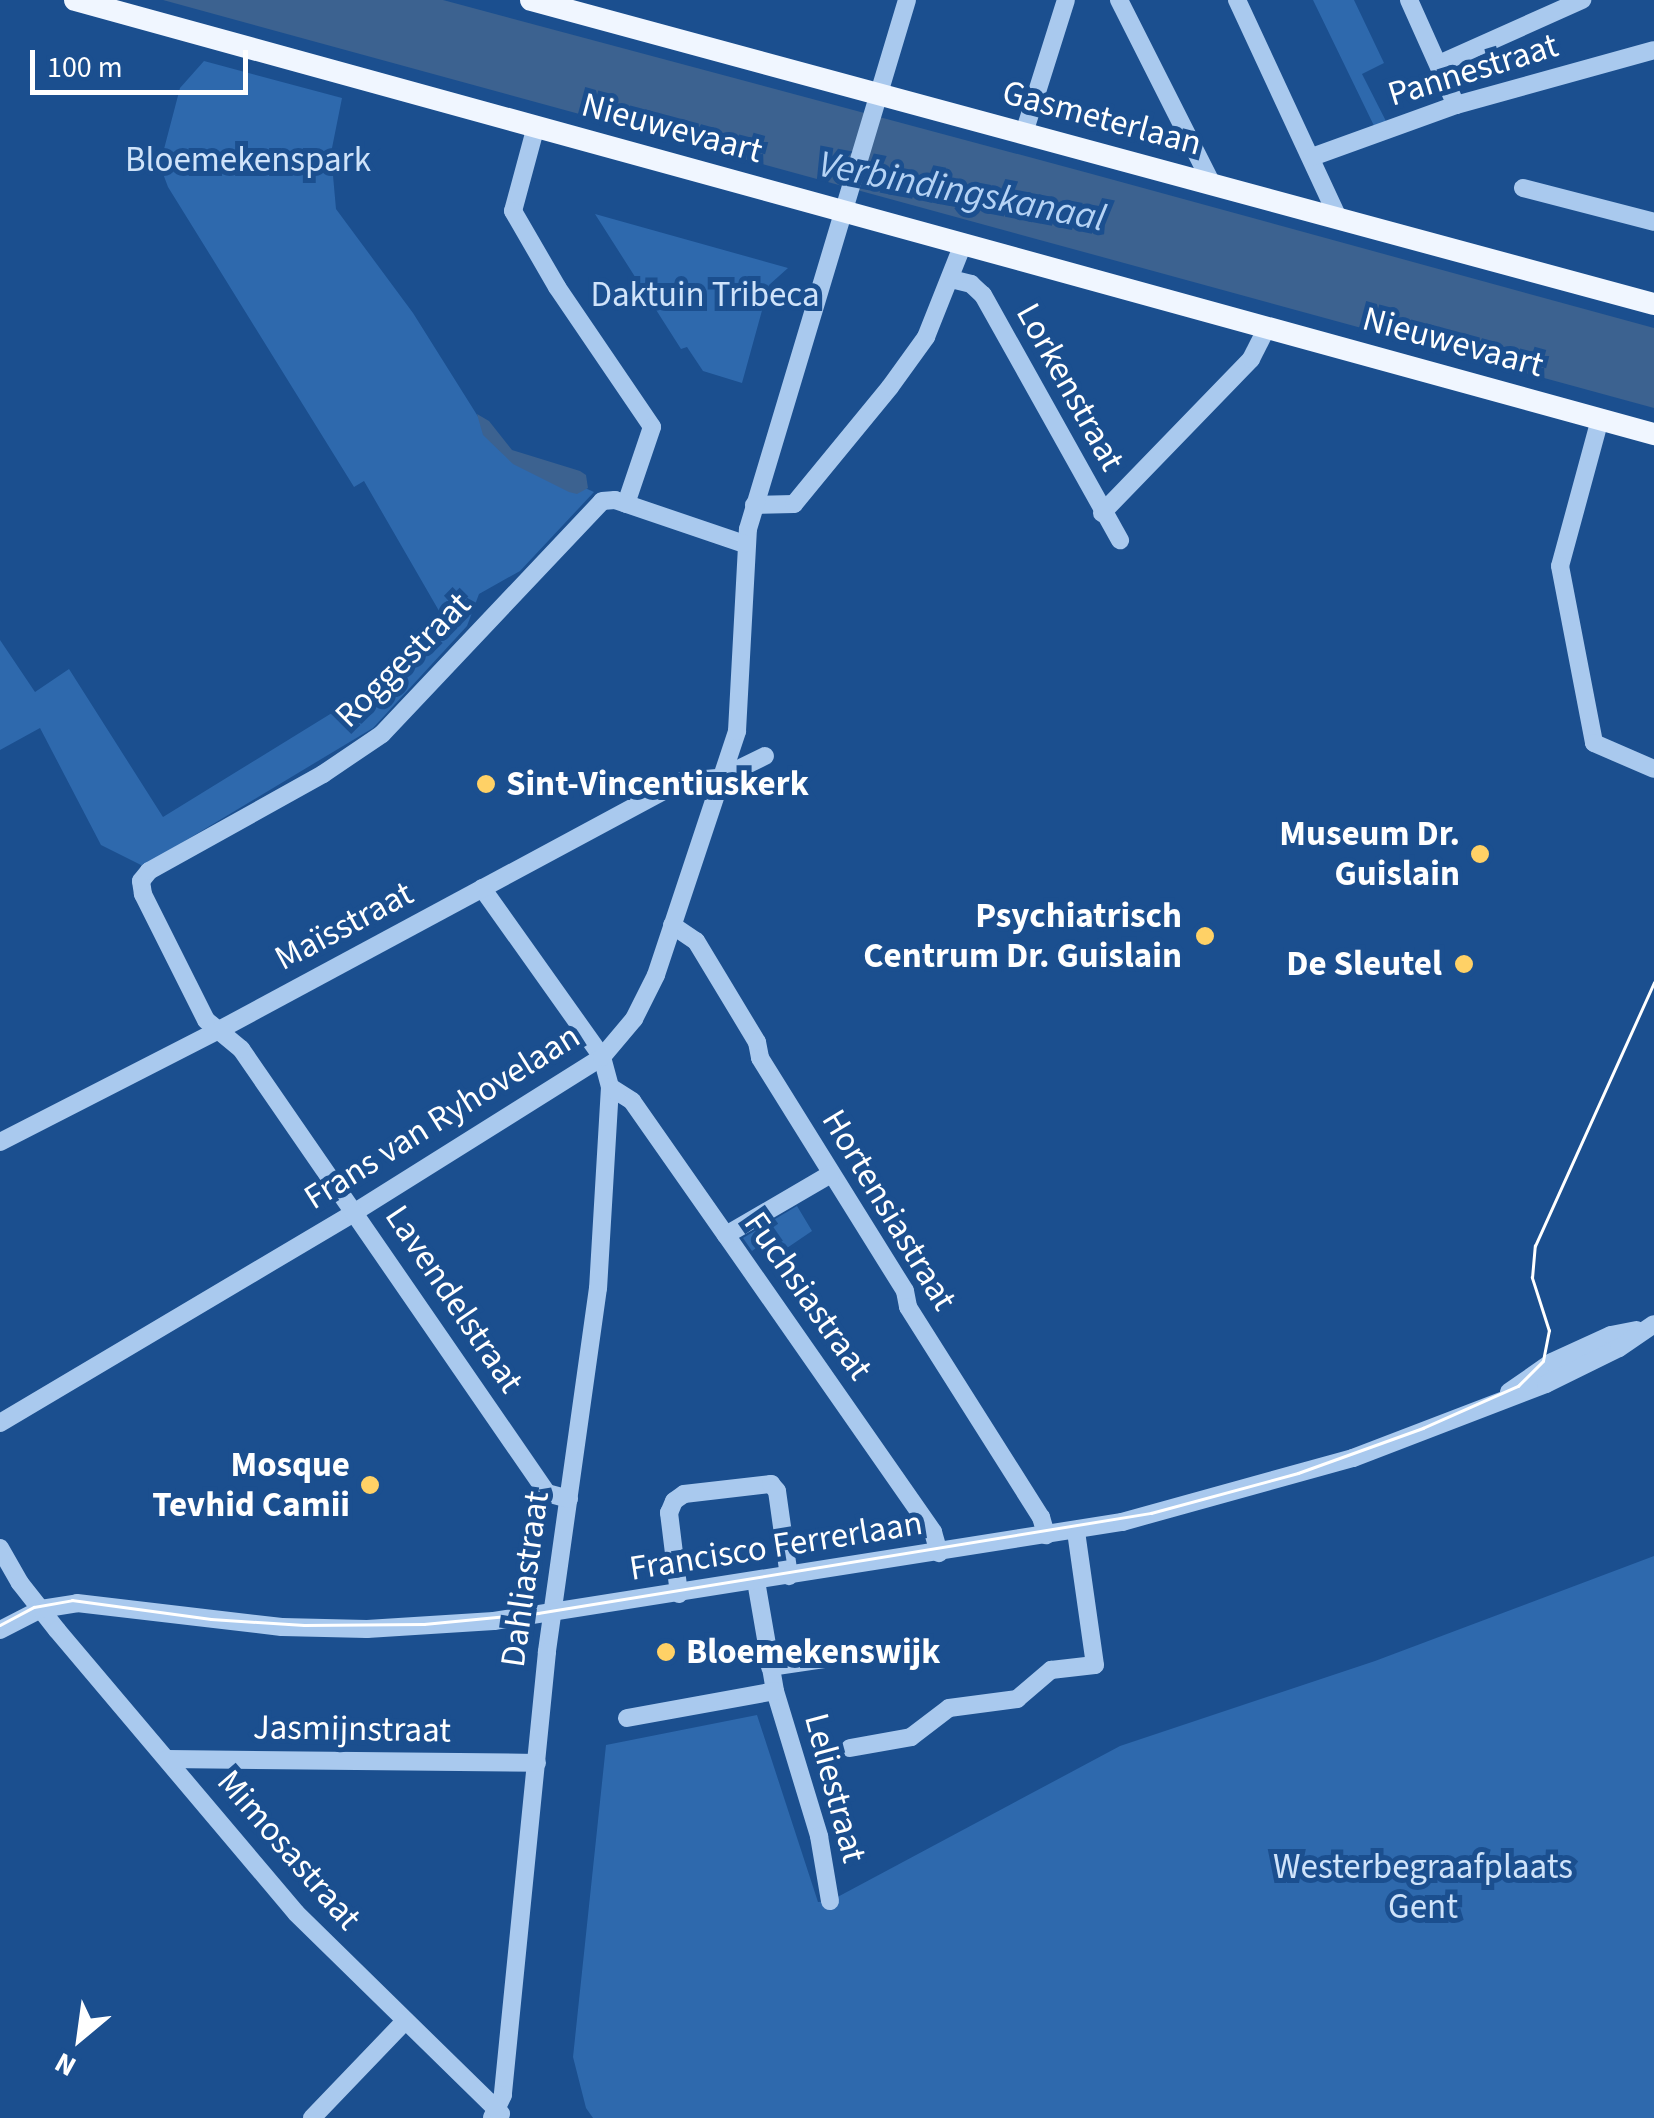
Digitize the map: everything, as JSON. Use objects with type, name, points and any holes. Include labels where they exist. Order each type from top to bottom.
[{"type":"main road","name":"Nieuwevaart","points":[[75,0],[536,126],[848,202],[963,244],[1654,434]]},
{"type":"main road","name":"Gasmeterlaan","points":[[530,0],[876,103],[1024,133],[1654,304]]},
{"type":"street","name":"Frans van Ryhovelaan","points":[[0,1423],[355,1212],[602,1057],[644,1001],[737,731],[744,544],[907,0]]},
{"type":"street","points":[[1024,133],[1066,0]]},
{"type":"street","points":[[1119,0],[1212,184]]},
{"type":"street","points":[[1237,0],[1338,218]]},
{"type":"street","points":[[1409,0],[1456,105]]},
{"type":"street","points":[[1439,64],[1582,0]]},
{"type":"street","name":"Pannestraat","points":[[1312,157],[1456,105],[1654,50]]},
{"type":"street","points":[[536,126],[513,211],[652,427],[626,504],[744,544]]},
{"type":"street","points":[[1523,188],[1654,222]]},
{"type":"street","points":[[754,505],[794,504],[926,337],[963,244]]},
{"type":"street","name":"Lorkenstraat","points":[[951,279],[971,284],[983,295],[1120,540]]},
{"type":"street","points":[[1102,513],[1251,358],[1267,327]]},
{"type":"street","points":[[1600,419],[1560,566],[1594,743],[1654,769]]},
{"type":"street","name":"Roggestraat","points":[[222,1029],[206,1020],[198,1006],[142,894],[144,876],[370,744],[405,713],[602,501],[626,504]]},
{"type":"street","name":"Maïsstraat","points":[[0,1142],[222,1029],[682,781],[720,778],[766,756]]},
{"type":"street","points":[[482,888],[602,1057]]},
{"type":"street","name":"Hortensiastraat","points":[[672,925],[696,941],[905,1291],[918,1323],[1042,1517],[1046,1535]]},
{"type":"street","name":"Lavendelstraat","points":[[222,1029],[241,1048],[548,1493],[569,1499]]},
{"type":"street","name":"Dahliastraat","points":[[498,2115],[552,1614],[598,1288],[610,1087],[602,1057]]},
{"type":"street","name":"Fuchsiastraat","points":[[610,1087],[632,1102],[726,1234],[933,1532],[938,1553]]},
{"type":"street","points":[[726,1234],[832,1174]]},
{"type":"street","name":"Francisco Ferrerlaan","points":[[41,1609],[94,1604],[230,1624],[351,1629],[456,1625],[552,1614],[1076,1530],[1182,1508],[1299,1475],[1578,1368],[1619,1348],[1650,1326]]},
{"type":"street","points":[[678,1594],[669,1513],[674,1501],[684,1494],[771,1484],[777,1492],[789,1576]]},
{"type":"street","points":[[850,1748],[912,1737],[949,1708],[1017,1699],[1051,1670],[1095,1665],[1076,1530]]},
{"type":"street","name":"Mimosastraat","points":[[0,1548],[41,1609],[296,1914],[498,2115]]},
{"type":"street","name":"Leliestraat","points":[[756,1582],[775,1691],[820,1836],[830,1902]]},
{"type":"street","points":[[0,1630],[41,1609]]},
{"type":"street","points":[[770,1667],[851,1655]]},
{"type":"street","points":[[627,1718],[775,1691]]},
{"type":"street","name":"Jasmijnstraat","points":[[167,1759],[537,1763]]},
{"type":"street","points":[[312,2118],[404,2022]]},
{"type":"green space","points":[[1313,0],[1354,0],[1384,63],[1362,74],[1390,129],[1378,134]]},
{"type":"green space","name":"Bloemekenspark","points":[[204,61],[342,98],[331,153],[336,209],[413,313],[499,450],[594,492],[520,571],[479,594],[467,626],[373,728],[143,866],[101,845],[40,728],[0,750],[0,640],[35,692],[69,669],[163,817],[400,671],[423,653],[446,623],[364,481],[354,487],[168,187],[162,171],[164,149],[180,88]]},
{"type":"green space","name":"Daktuin Tribeca","points":[[595,214],[788,268],[769,285],[742,383],[703,371],[687,347],[681,349]]},
{"type":"green space","points":[[797,1206],[812,1231],[784,1250],[774,1235],[752,1251],[743,1238]]},
{"type":"green space","name":"Westerbegraafplaats Gent","points":[[1654,1556],[1654,2118],[593,2118],[586,2108],[573,2057],[606,1745],[757,1715],[818,1902],[830,1901],[1120,1746],[1375,1661]]},
{"type":"water","name":"Verbindingskanaal","points":[[163,0],[443,0],[1092,174],[1654,328],[1654,408]]},
{"type":"water","points":[[477,414],[489,421],[512,450],[580,471],[586,475],[588,488],[577,494],[569,492],[513,464],[483,435]]},
{"type":"tram line","points":[[0,1625],[34,1607],[72,1600],[211,1619],[304,1625],[424,1624],[538,1613],[1151,1513],[1298,1473],[1423,1428],[1518,1386],[1543,1361],[1549,1331],[1532,1278],[1535,1246],[1654,983]]},
{"type":"place","name":"Sint-Vincentiuskerk","points":[[486,784]]},
{"type":"place","name":"Museum Dr. Guislain","points":[[1480,854]]},
{"type":"place","name":"Psychiatrisch Centrum Dr. Guislain","points":[[1205,936]]},
{"type":"place","name":"De Sleutel","points":[[1464,964]]},
{"type":"place","name":"Mosque Tevhid Camii","points":[[370,1485]]},
{"type":"place","name":"Bloemekenswijk","points":[[666,1652]]}]
